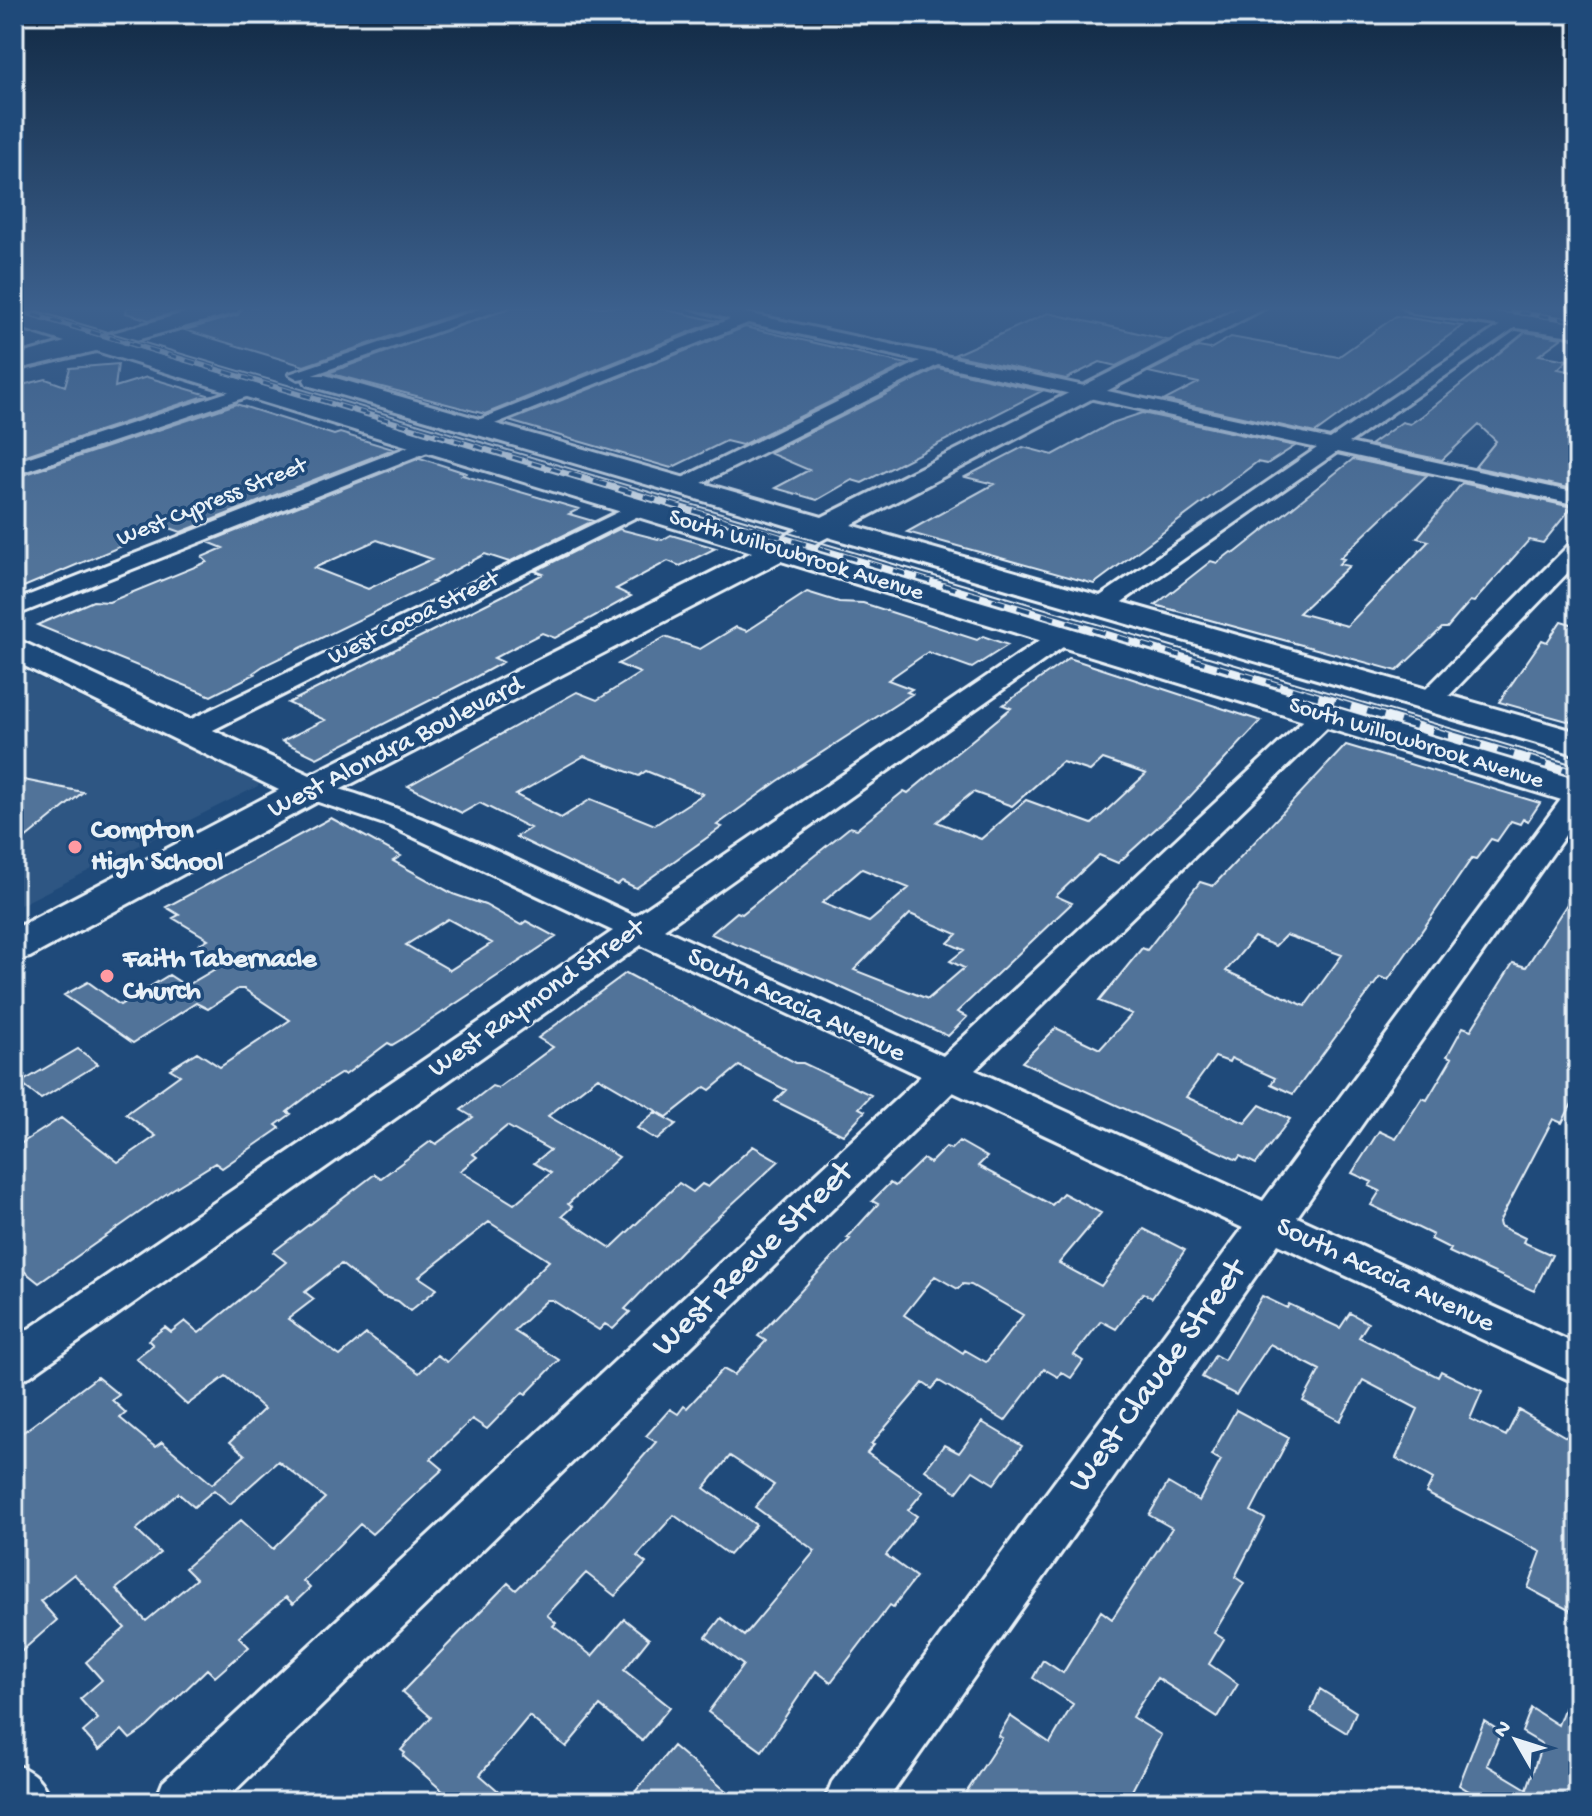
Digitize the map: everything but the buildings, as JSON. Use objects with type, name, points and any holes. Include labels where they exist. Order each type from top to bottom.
[{"type":"street","points":[[14,469],[244,392]]},
{"type":"street","name":"South Willowbrook Avenue","points":[[255,392],[639,508],[788,548],[1061,637],[1578,794]]},
{"type":"street","name":"South Willowbrook Avenue","points":[[360,392],[1578,744]]},
{"type":"street","points":[[475,425],[559,392]]},
{"type":"street","points":[[683,485],[870,392]]},
{"type":"street","points":[[1086,392],[1578,499]]},
{"type":"street","name":"West Alondra Boulevard","points":[[14,947],[310,790],[788,548],[1086,392]]},
{"type":"street","points":[[1101,606],[1412,392]]},
{"type":"street","name":"West Cypress Street","points":[[14,609],[428,445]]},
{"type":"street","name":"West Cocoa Street","points":[[189,731],[639,508]]},
{"type":"street","points":[[1430,700],[1578,549]]},
{"type":"street","name":"West Raymond Street","points":[[14,1363],[1061,637]]},
{"type":"street","name":"South Acacia Avenue","points":[[14,648],[310,790],[400,820],[1578,1365]]},
{"type":"street","name":"West Reeve Street","points":[[183,1802],[1324,716]]},
{"type":"street","name":"West Claude Street","points":[[852,1802],[1578,794]]},
{"type":"street","points":[[14,1792],[23,1802]]},
{"type":"shaded area","name":"Compton High School","points":[[14,666],[259,783],[258,786],[14,908]]},
{"type":"tram line","points":[[310,392],[1578,766]]},
{"type":"railway","points":[[292,392],[576,476]]},
{"type":"railway","points":[[569,474],[1309,694]]},
{"type":"railway","points":[[1302,692],[1578,774]]},
{"type":"place","name":"Compton High School","points":[[75,847]]},
{"type":"place","name":"Faith Tabernacle Church","points":[[107,976]]}]
